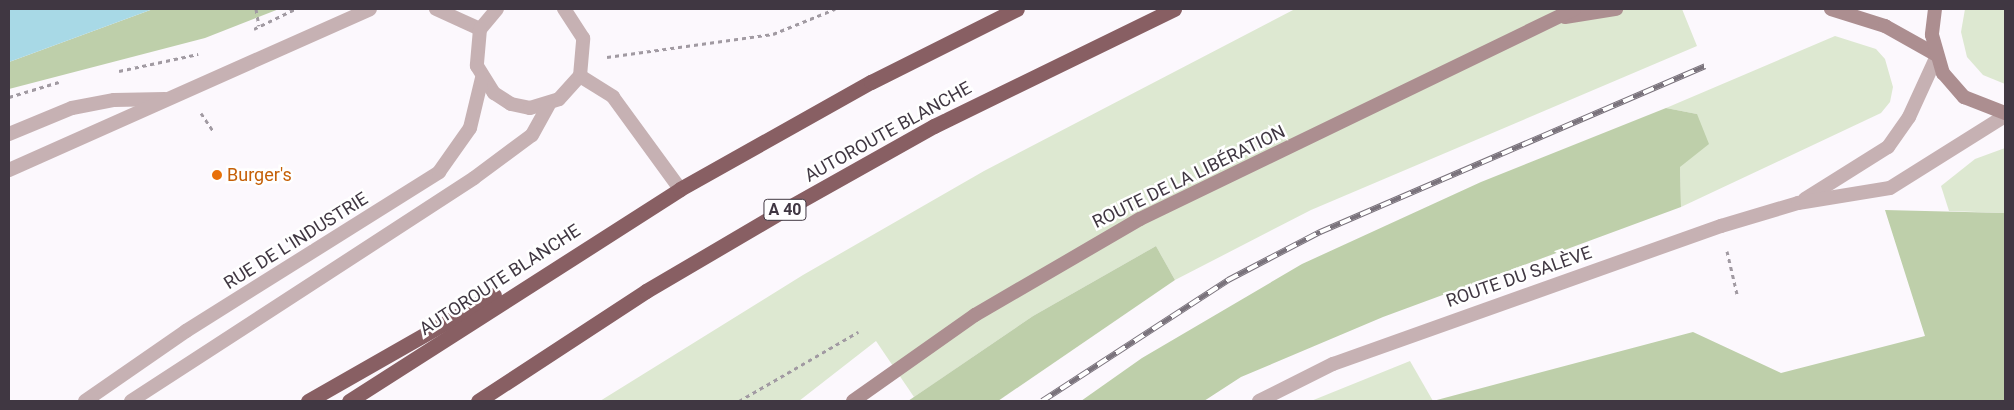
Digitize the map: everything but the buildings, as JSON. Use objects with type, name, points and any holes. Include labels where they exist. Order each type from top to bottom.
[{"type":"highway","name":"AUTOROUTE BLANCHE","points":[[349,401],[680,189],[871,82],[1017,9]]},
{"type":"highway","name":"AUTOROUTE BLANCHE","points":[[478,401],[646,291],[830,185],[942,122],[1174,9]]},
{"type":"highway","points":[[308,401],[643,211]]},
{"type":"main road","name":"ROUTE DE LA LIBÉRATION","points":[[853,401],[895,369],[983,310],[1140,219],[1560,18],[1574,9]]},
{"type":"main road","name":"ROUTE DE LA LIBÉRATION","points":[[1560,18],[1616,9]]},
{"type":"main road","points":[[1831,9],[1872,20],[1936,56],[1964,97],[2005,114]]},
{"type":"main road","points":[[1935,9],[1936,56]]},
{"type":"street","points":[[9,170],[370,9]]},
{"type":"street","points":[[436,9],[480,29]]},
{"type":"street","points":[[497,9],[480,29],[475,53],[482,78],[510,104],[530,108],[550,104],[567,93],[580,76],[584,60],[579,28],[564,9]]},
{"type":"street","name":"ROUTE DU SALÈVE","points":[[1798,203],[1888,147],[1909,117],[1936,56]]},
{"type":"street","points":[[580,76],[613,97],[680,189]]},
{"type":"street","name":"RUE DE L'INDUSTRIE","points":[[85,401],[186,331],[434,177],[464,141],[482,78]]},
{"type":"street","points":[[9,134],[72,108],[114,100],[171,99]]},
{"type":"street","points":[[131,401],[474,178],[532,135],[550,104]]},
{"type":"street","name":"ROUTE DU SALÈVE","points":[[1259,401],[1333,364],[1798,203],[1890,188],[2005,114]]},
{"type":"path","points":[[256,9],[260,26]]},
{"type":"path","points":[[245,33],[295,9]]},
{"type":"path","points":[[584,60],[773,34],[835,9]]},
{"type":"path","points":[[111,72],[203,53]]},
{"type":"path","points":[[9,97],[66,81]]},
{"type":"path","points":[[1729,260],[1737,294]]},
{"type":"path","points":[[739,401],[858,332]]},
{"type":"green space","points":[[153,9],[279,9],[205,38],[9,89],[9,62]]},
{"type":"green space","points":[[1295,9],[1682,9],[1697,46],[1311,210],[1175,280],[1156,246],[1033,316],[914,397],[876,341],[799,401],[600,401],[803,275],[984,171]]},
{"type":"green space","points":[[1965,9],[2005,9],[2005,84],[1983,75],[1967,57],[1961,32]]},
{"type":"green space","points":[[1835,36],[1876,49],[1885,59],[1893,87],[1890,102],[1881,113],[1681,207],[1680,167],[1697,114],[1666,108]]},
{"type":"green space","points":[[1666,108],[1697,114],[1709,144],[1680,167],[1681,207],[1383,317],[1241,377],[1204,401],[1081,401],[1142,358],[1302,264],[1481,182]]},
{"type":"green space","points":[[2005,148],[2005,213],[1949,211],[1941,186],[1975,159]]},
{"type":"green space","points":[[1885,210],[2005,213],[2005,401],[1433,401],[1693,332],[1781,373],[1925,336]]},
{"type":"green space","points":[[1156,246],[1175,280],[998,401],[908,401],[1033,316]]},
{"type":"green space","points":[[1410,361],[1433,401],[1311,401]]},
{"type":"water","points":[[9,9],[153,9],[9,62]]},
{"type":"railway","points":[[1042,401],[1228,280],[1320,232],[1705,66]]},
{"type":"place","name":"Burger's","points":[[217,175]]}]
